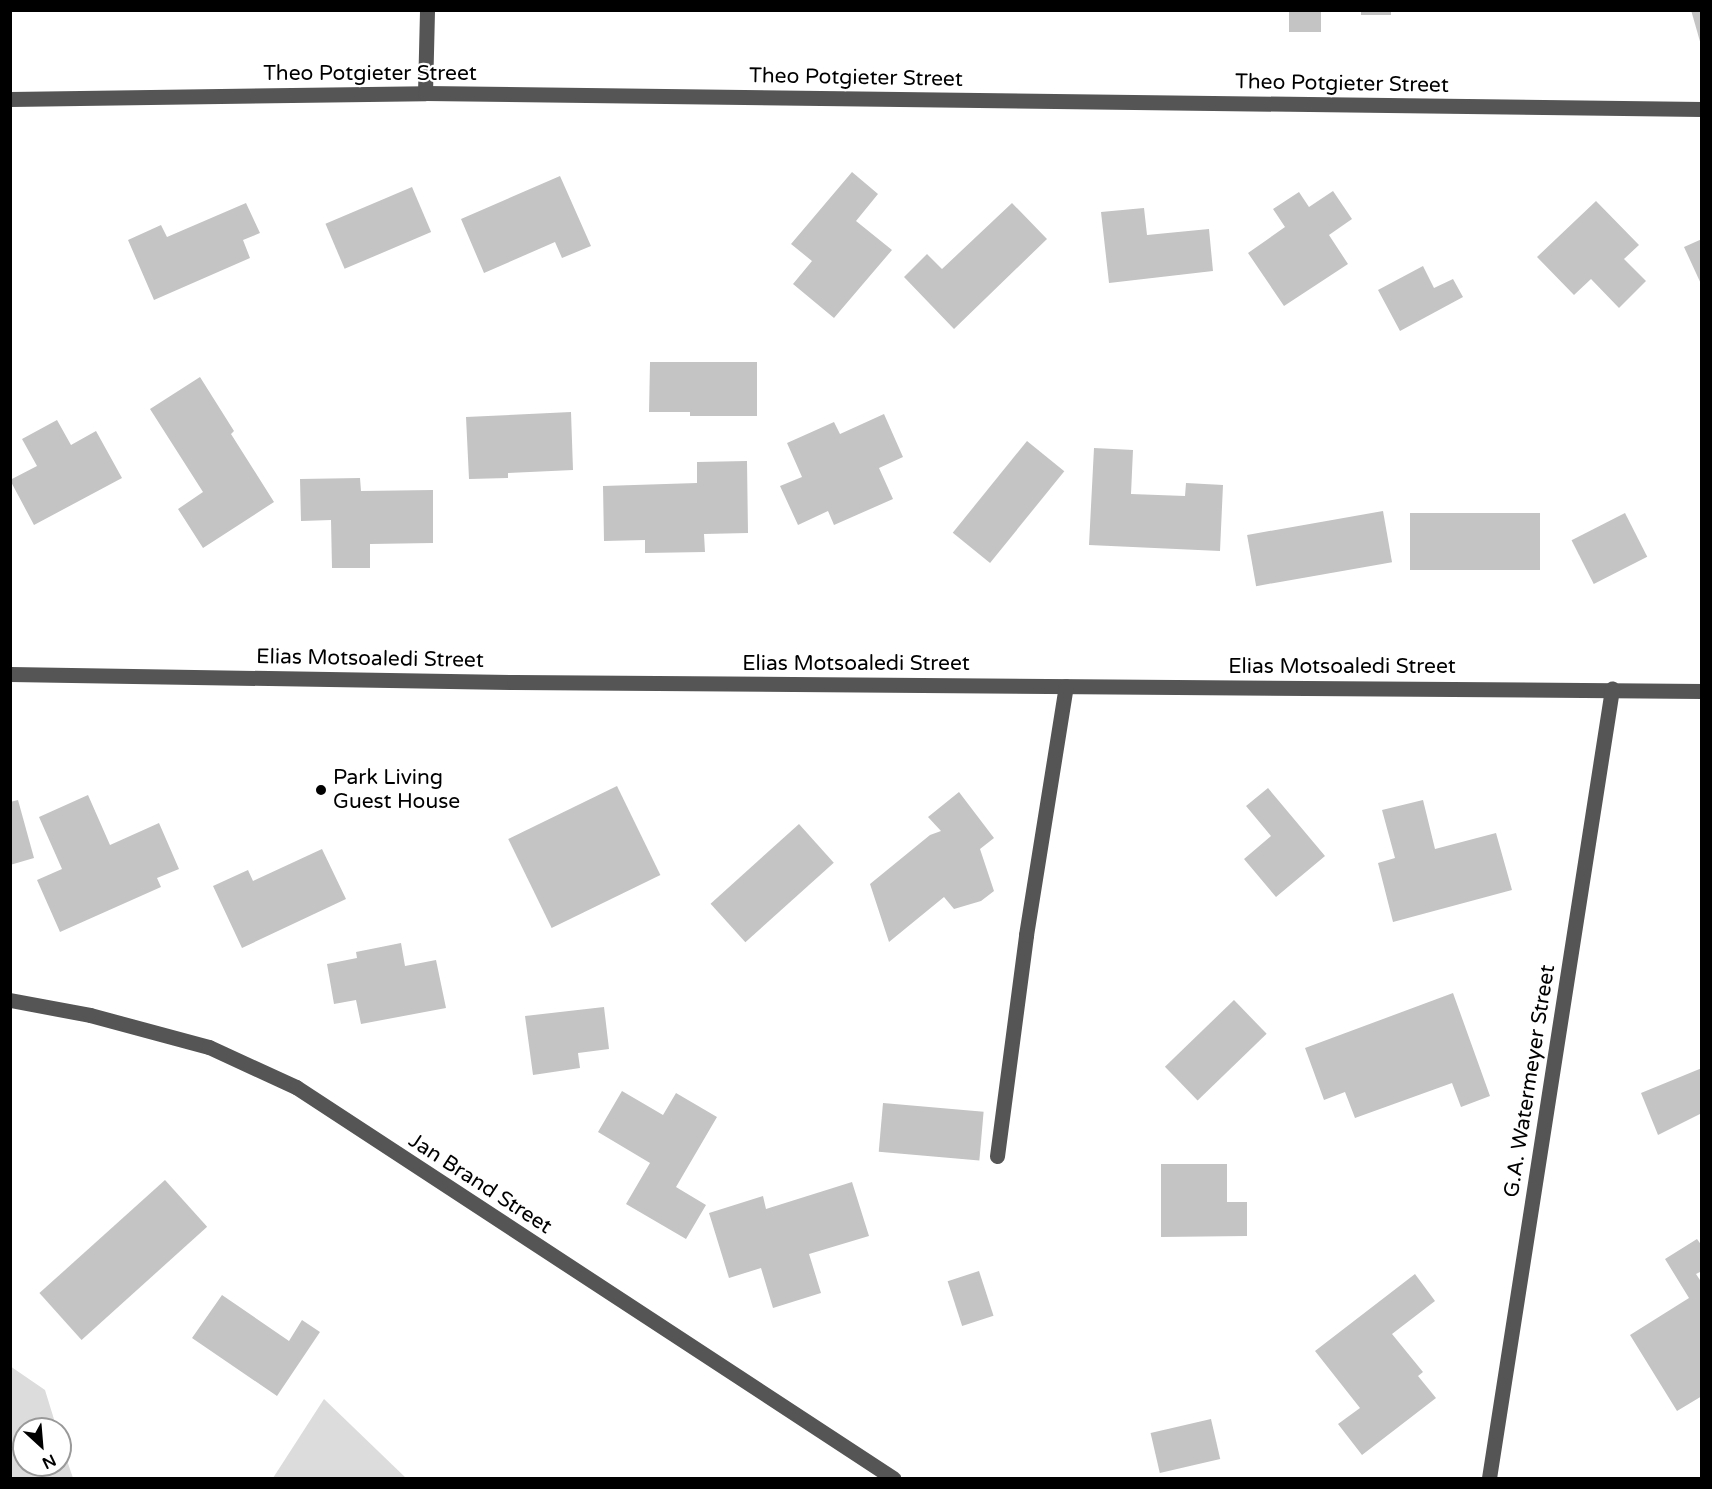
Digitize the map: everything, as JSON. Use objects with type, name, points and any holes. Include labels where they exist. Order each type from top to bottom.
[{"type":"street","points":[[425,93],[427,10]]},
{"type":"street","name":"Theo Potgieter Street","points":[[10,99],[425,93],[1701,109]]},
{"type":"street","name":"Elias Motsoaledi Street","points":[[10,674],[514,682],[1701,691]]},
{"type":"street","points":[[997,1156],[1026,935],[1066,686]]},
{"type":"street","name":"G.A. Watermeyer Street","points":[[1489,1479],[1612,689]]},
{"type":"street","name":"Jan Brand Street","points":[[10,1000],[90,1015],[209,1047],[296,1087],[893,1479]]},
{"type":"shaded area","points":[[10,1366],[45,1390],[53,1417],[12,1417],[12,1477],[72,1477],[72,1475],[73,1478],[11,1478]]},
{"type":"shaded area","points":[[324,1399],[406,1478],[273,1478]]},
{"type":"building","points":[[1289,10],[1321,10],[1321,32],[1289,32]]},
{"type":"building","points":[[1361,10],[1391,10],[1391,15],[1361,15]]},
{"type":"building","points":[[1691,10],[1702,10],[1702,45],[1701,45]]},
{"type":"building","points":[[852,172],[878,194],[856,221],[892,250],[834,318],[793,284],[812,261],[791,244]]},
{"type":"building","points":[[560,176],[591,246],[562,258],[555,242],[484,273],[461,219]]},
{"type":"building","points":[[412,187],[431,232],[345,269],[325,224]]},
{"type":"building","points":[[1333,191],[1352,219],[1329,235],[1348,264],[1284,306],[1248,253],[1285,227],[1273,209],[1299,192],[1309,207]]},
{"type":"building","points":[[1596,201],[1639,245],[1624,259],[1646,281],[1619,308],[1591,279],[1574,295],[1537,257]]},
{"type":"building","points":[[246,203],[260,233],[243,240],[250,258],[154,300],[128,240],[161,225],[167,237]]},
{"type":"building","points":[[1012,203],[1047,239],[954,329],[904,277],[927,254],[942,269]]},
{"type":"building","points":[[1144,208],[1147,235],[1209,229],[1213,271],[1109,283],[1101,212]]},
{"type":"building","points":[[1702,239],[1702,286],[1684,247]]},
{"type":"building","points":[[1423,266],[1434,288],[1453,279],[1463,297],[1400,331],[1378,290]]},
{"type":"building","points":[[650,362],[757,362],[757,416],[690,416],[690,412],[649,412]]},
{"type":"building","points":[[200,377],[234,431],[231,434],[274,502],[203,548],[178,509],[203,492],[150,409]]},
{"type":"building","points":[[571,412],[573,470],[508,473],[508,478],[469,479],[466,417]]},
{"type":"building","points":[[884,414],[903,457],[879,468],[893,499],[834,525],[828,511],[798,525],[780,486],[802,477],[787,443],[834,422],[840,434]]},
{"type":"building","points":[[57,420],[71,445],[96,431],[122,478],[34,525],[10,480],[37,466],[22,439]]},
{"type":"building","points":[[1027,441],[1064,471],[990,563],[953,533]]},
{"type":"building","points":[[1094,448],[1133,450],[1131,494],[1185,496],[1186,483],[1223,485],[1220,551],[1089,545]]},
{"type":"building","points":[[747,461],[748,533],[704,534],[705,552],[645,553],[645,540],[604,541],[603,486],[697,483],[697,462]]},
{"type":"building","points":[[360,478],[361,491],[433,490],[433,543],[370,544],[370,568],[332,568],[331,520],[301,521],[300,479]]},
{"type":"building","points":[[1383,511],[1392,562],[1256,586],[1247,535]]},
{"type":"building","points":[[1410,513],[1540,513],[1540,570],[1410,570]]},
{"type":"building","points":[[1625,513],[1647,557],[1594,584],[1572,540]]},
{"type":"building","points":[[617,786],[660,875],[552,928],[508,839]]},
{"type":"building","points":[[1268,788],[1325,856],[1276,897],[1244,859],[1271,836],[1246,806]]},
{"type":"building","points":[[959,792],[994,838],[980,849],[994,891],[981,901],[954,909],[944,897],[889,942],[870,884],[930,835],[941,831],[928,817]]},
{"type":"building","points":[[88,795],[110,845],[159,823],[179,869],[157,878],[161,887],[60,932],[37,880],[62,869],[39,817]]},
{"type":"building","points":[[18,800],[34,858],[10,865],[10,802]]},
{"type":"building","points":[[1423,800],[1435,849],[1496,833],[1512,890],[1393,922],[1378,863],[1395,858],[1382,810]]},
{"type":"building","points":[[799,824],[834,863],[745,942],[711,904]]},
{"type":"building","points":[[322,849],[346,899],[242,948],[213,886],[248,870],[253,881]]},
{"type":"building","points":[[401,943],[405,966],[436,960],[446,1008],[361,1024],[356,1000],[334,1004],[327,964],[357,958],[356,952]]},
{"type":"building","points":[[1453,993],[1490,1096],[1461,1107],[1452,1083],[1355,1118],[1345,1092],[1324,1100],[1305,1048]]},
{"type":"building","points":[[1234,1000],[1267,1034],[1198,1100],[1165,1067]]},
{"type":"building","points":[[604,1007],[609,1049],[578,1053],[580,1068],[533,1075],[525,1016]]},
{"type":"building","points":[[1702,1068],[1702,1113],[1658,1135],[1641,1093]]},
{"type":"building","points":[[622,1091],[663,1115],[676,1093],[717,1117],[676,1187],[706,1205],[686,1239],[626,1204],[650,1163],[598,1132]]},
{"type":"building","points":[[883,1103],[984,1112],[979,1161],[879,1152]]},
{"type":"building","points":[[1161,1164],[1227,1164],[1227,1202],[1247,1202],[1247,1236],[1161,1237]]},
{"type":"building","points":[[165,1180],[207,1227],[82,1340],[39,1293]]},
{"type":"building","points":[[852,1182],[869,1236],[809,1254],[821,1293],[773,1308],[761,1268],[729,1278],[709,1213],[763,1196],[766,1209]]},
{"type":"building","points":[[1697,1239],[1702,1246],[1702,1271],[1696,1274],[1702,1283],[1702,1396],[1677,1411],[1630,1335],[1689,1298],[1665,1259]]},
{"type":"building","points":[[979,1271],[994,1316],[962,1326],[948,1281]]},
{"type":"building","points":[[1415,1274],[1435,1301],[1392,1334],[1423,1372],[1418,1376],[1436,1398],[1362,1455],[1338,1424],[1360,1408],[1315,1351]]},
{"type":"building","points":[[222,1295],[289,1341],[302,1320],[320,1332],[277,1396],[192,1338]]},
{"type":"building","points":[[1211,1419],[1220,1459],[1160,1473],[1151,1433]]},
{"type":"place","name":"Park Living Guest House","points":[[321,790]]}]
